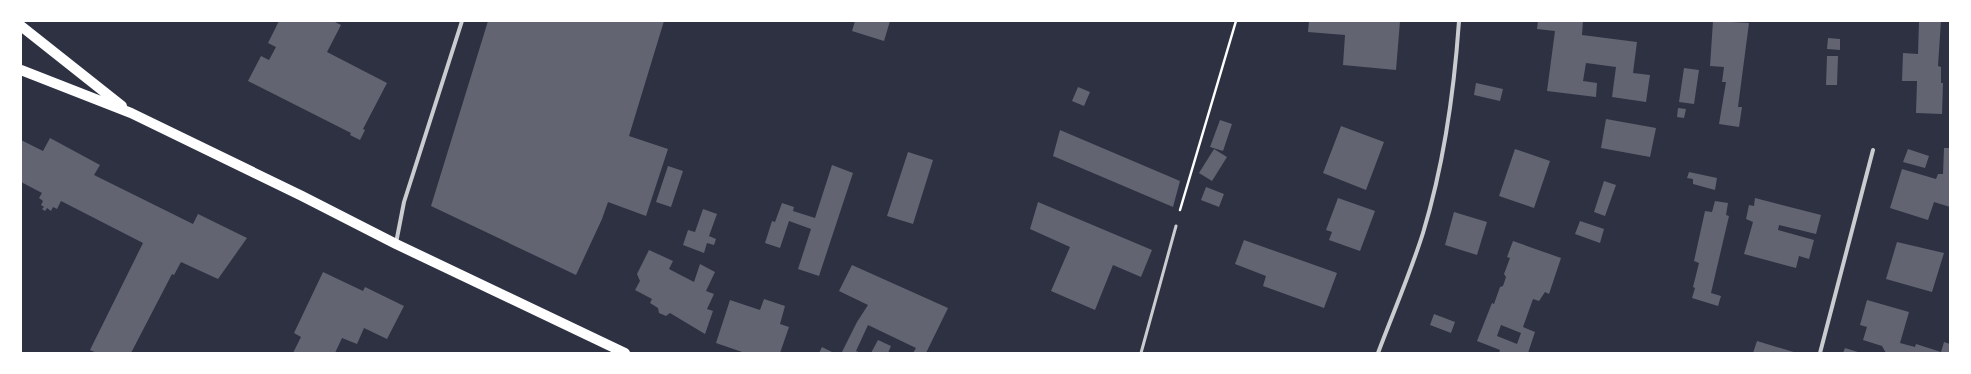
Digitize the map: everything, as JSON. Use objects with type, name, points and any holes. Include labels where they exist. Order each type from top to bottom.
[{"type":"main road","points":[[21,26],[131,113]]},
{"type":"main road","points":[[21,70],[131,113],[302,196],[396,244],[625,353]]},
{"type":"street","points":[[396,244],[404,202],[462,21]]},
{"type":"street","points":[[1378,353],[1423,233],[1445,143],[1455,78],[1459,21]]},
{"type":"street","points":[[1820,353],[1873,150]]},
{"type":"lane","points":[[1140,353],[1176,226]]},
{"type":"path","points":[[1176,226],[1236,21]]},
{"type":"building","points":[[279,21],[333,21],[341,25],[327,52],[387,83],[363,129],[365,130],[360,140],[350,135],[351,133],[248,81],[261,56],[269,60],[276,47],[268,43]]},
{"type":"building","points":[[488,21],[664,21],[629,136],[668,149],[646,216],[608,202],[602,219],[576,275],[431,206]]},
{"type":"building","points":[[855,21],[890,21],[884,41],[852,31]]},
{"type":"building","points":[[1309,21],[1400,21],[1396,70],[1343,65],[1345,35],[1308,32]]},
{"type":"building","points":[[1538,21],[1583,21],[1582,35],[1637,42],[1633,73],[1650,75],[1646,102],[1612,97],[1616,67],[1586,63],[1583,81],[1597,83],[1596,97],[1547,91],[1555,31],[1537,29]]},
{"type":"building","points":[[1713,21],[1749,23],[1738,107],[1742,107],[1739,127],[1719,124],[1726,82],[1722,82],[1724,67],[1710,66]]},
{"type":"building","points":[[1919,21],[1941,21],[1938,66],[1941,67],[1941,83],[1943,83],[1942,114],[1916,113],[1917,81],[1902,81],[1903,53],[1918,54]]},
{"type":"building","points":[[1828,38],[1840,39],[1840,50],[1827,49]]},
{"type":"building","points":[[1827,56],[1838,56],[1837,85],[1826,85]]},
{"type":"building","points":[[1684,68],[1699,70],[1694,104],[1679,102]]},
{"type":"building","points":[[1476,83],[1503,89],[1500,101],[1474,95]]},
{"type":"building","points":[[1078,87],[1090,92],[1084,106],[1072,101]]},
{"type":"building","points":[[1678,108],[1686,109],[1684,118],[1677,117]]},
{"type":"building","points":[[1606,119],[1656,128],[1650,157],[1601,148]]},
{"type":"building","points":[[1220,120],[1232,124],[1223,151],[1210,147]]},
{"type":"building","points":[[1341,126],[1384,142],[1366,190],[1323,173]]},
{"type":"building","points":[[1060,130],[1180,181],[1173,207],[1053,156]]},
{"type":"building","points":[[50,138],[100,165],[94,175],[193,224],[198,214],[247,238],[218,279],[181,262],[174,275],[172,274],[131,353],[97,353],[90,350],[143,243],[61,201],[57,209],[53,207],[51,211],[47,208],[45,211],[42,209],[44,207],[41,205],[43,201],[39,198],[42,193],[21,182],[21,140],[43,151]]},
{"type":"building","points":[[1944,148],[1950,148],[1950,207],[1934,202],[1928,220],[1890,208],[1902,169],[1936,179],[1938,174],[1943,174]]},
{"type":"building","points":[[1214,149],[1227,157],[1212,181],[1199,173]]},
{"type":"building","points":[[1515,149],[1550,161],[1534,208],[1499,196]]},
{"type":"building","points":[[1908,149],[1929,156],[1925,168],[1903,162]]},
{"type":"building","points":[[908,152],[933,160],[913,224],[887,216]]},
{"type":"building","points":[[832,165],[853,173],[819,276],[798,269],[811,229],[789,221],[780,248],[765,243],[772,221],[775,222],[782,203],[794,207],[793,211],[815,218]]},
{"type":"building","points":[[668,166],[683,171],[671,207],[656,202]]},
{"type":"building","points":[[1689,172],[1717,178],[1715,190],[1693,184],[1693,179],[1687,178]]},
{"type":"building","points":[[1604,181],[1616,185],[1605,216],[1594,212]]},
{"type":"building","points":[[1206,187],[1224,194],[1219,207],[1201,200]]},
{"type":"building","points":[[1338,198],[1375,211],[1360,251],[1329,240],[1332,232],[1326,230]]},
{"type":"building","points":[[1755,198],[1821,215],[1816,234],[1779,225],[1778,230],[1814,240],[1809,259],[1799,256],[1796,268],[1744,254],[1753,222],[1746,219],[1749,205],[1754,206]]},
{"type":"building","points":[[1715,201],[1728,203],[1726,215],[1729,216],[1711,293],[1721,296],[1718,306],[1692,298],[1699,263],[1694,261],[1705,211],[1712,212]]},
{"type":"building","points":[[1038,202],[1152,250],[1141,277],[1113,265],[1095,310],[1051,291],[1070,247],[1030,229]]},
{"type":"building","points":[[703,209],[717,214],[709,236],[716,239],[714,245],[707,243],[704,253],[683,245],[688,230],[695,232]]},
{"type":"building","points":[[1454,212],[1487,222],[1477,255],[1445,245]]},
{"type":"building","points":[[1580,221],[1604,229],[1600,243],[1575,234]]},
{"type":"building","points":[[1244,240],[1337,273],[1324,308],[1263,286],[1266,276],[1235,264]]},
{"type":"building","points":[[1513,241],[1561,258],[1549,294],[1545,292],[1539,301],[1533,299],[1523,327],[1535,332],[1528,353],[1499,353],[1500,350],[1477,341],[1492,303],[1494,304],[1500,287],[1503,286],[1506,277],[1504,274],[1510,258],[1507,257]],"holes":[[[1501,325],[1521,333],[1517,344],[1497,336]]]},
{"type":"building","points":[[1897,242],[1944,253],[1932,292],[1886,279]]},
{"type":"building","points":[[649,250],[673,261],[669,269],[694,282],[700,264],[715,272],[706,291],[714,294],[707,309],[713,311],[705,334],[670,313],[666,316],[659,313],[658,308],[650,303],[652,299],[635,290],[640,281],[637,274]]},
{"type":"building","points":[[852,265],[948,308],[926,353],[913,353],[916,348],[868,325],[856,351],[861,353],[842,352],[857,322],[868,305],[839,291]]},
{"type":"building","points":[[323,272],[363,291],[365,287],[404,306],[387,339],[364,328],[357,344],[342,338],[335,353],[293,353],[301,337],[294,333]]},
{"type":"building","points":[[764,299],[785,306],[780,324],[789,327],[780,353],[745,353],[716,343],[730,300],[760,310]]},
{"type":"building","points":[[1867,300],[1909,312],[1900,343],[1915,347],[1916,344],[1941,352],[1944,342],[1950,344],[1950,353],[1886,353],[1882,346],[1863,340],[1867,327],[1860,325]]},
{"type":"building","points":[[1434,314],[1455,322],[1451,333],[1430,325]]},
{"type":"building","points":[[878,340],[891,346],[888,353],[871,353]]},
{"type":"building","points":[[1757,341],[1797,353],[1753,353]]},
{"type":"building","points":[[822,347],[834,353],[819,353]]},
{"type":"building","points":[[1845,348],[1861,353],[1843,353]]}]
